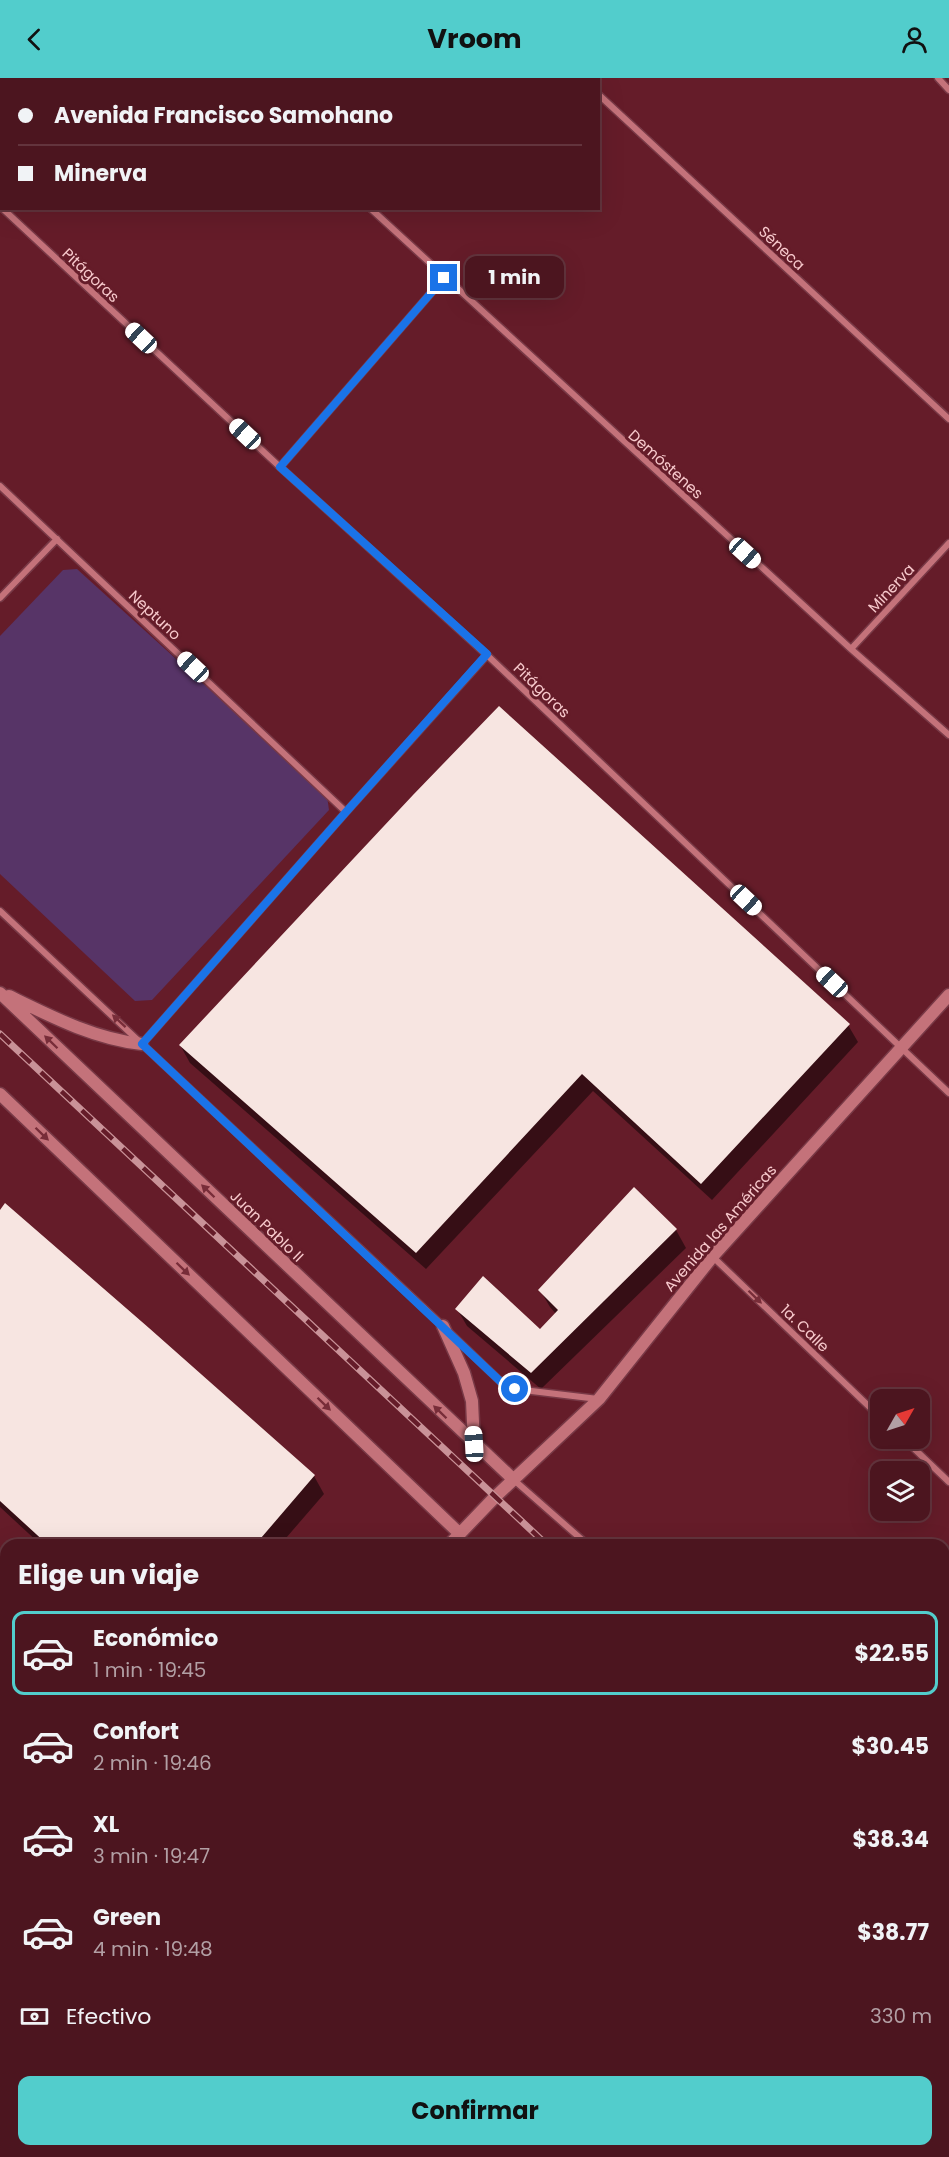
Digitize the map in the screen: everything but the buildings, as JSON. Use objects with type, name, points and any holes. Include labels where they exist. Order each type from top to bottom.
[{"type":"main road","points":[[0,993],[103,1037],[120,1042],[142,1044]]},
{"type":"main road","name":"Juan Pablo II","points":[[0,993],[514,1480]]},
{"type":"main road","name":"Avenida las Américas","points":[[514,1480],[599,1399],[713,1256],[949,995]]},
{"type":"main road","points":[[0,1094],[460,1534]]},
{"type":"main road","points":[[443,1326],[464,1373],[472,1401],[474,1444]]},
{"type":"main road","points":[[455,1539],[514,1480]]},
{"type":"street","points":[[938,78],[949,90]]},
{"type":"street","name":"Séneca","points":[[600,96],[949,419]]},
{"type":"street","name":"Pitágoras","points":[[3,210],[280,467],[487,654],[949,1093]]},
{"type":"street","name":"Demóstenes","points":[[372,210],[851,650],[949,735]]},
{"type":"street","points":[[280,467],[444,278]]},
{"type":"street","name":"Neptuno","points":[[0,486],[346,812]]},
{"type":"street","points":[[0,598],[57,539]]},
{"type":"street","name":"Minerva","points":[[851,650],[949,543]]},
{"type":"street","points":[[142,1044],[487,654]]},
{"type":"street","points":[[0,911],[501,1382],[515,1389],[535,1393],[599,1399]]},
{"type":"street","name":"1a. Calle","points":[[713,1256],[870,1407]]},
{"type":"street","points":[[914,1449],[949,1482]]},
{"type":"street","points":[[514,1480],[581,1539]]},
{"type":"shaded area","points":[[77,569],[327,796],[329,810],[152,1000],[135,1001],[0,874],[0,636],[63,570]]},
{"type":"railway","points":[[0,1034],[541,1539]]},
{"type":"route","points":[[444,278],[280,467],[487,654],[142,1044],[501,1382],[515,1389]]}]
